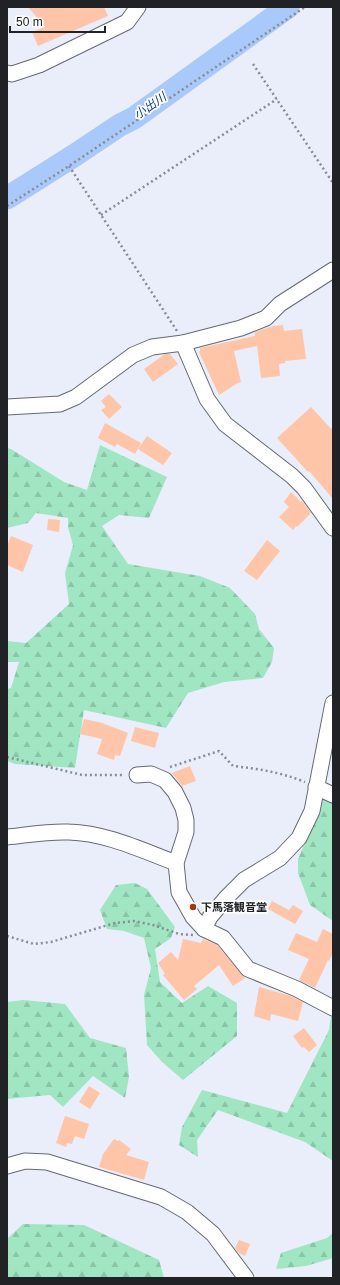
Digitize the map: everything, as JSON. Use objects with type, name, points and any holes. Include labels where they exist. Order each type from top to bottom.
[{"type":"street","points":[[7,73],[12,74],[39,65],[127,22],[138,7]]},
{"type":"street","points":[[7,407],[60,404],[76,397],[133,356],[152,348],[183,343],[241,328],[266,318],[280,304],[333,270]]},
{"type":"street","points":[[183,343],[207,399],[226,424],[292,476],[304,488],[333,528]]},
{"type":"street","points":[[204,929],[210,917],[244,880],[280,858],[299,838],[312,811],[333,703]]},
{"type":"street","points":[[144,774],[165,780],[175,792],[183,808],[186,820],[186,832],[176,863],[179,892],[193,917],[204,929],[223,938],[248,969],[297,989],[333,1008]]},
{"type":"street","points":[[316,787],[333,795]]},
{"type":"street","points":[[7,837],[68,832],[93,834],[176,863]]},
{"type":"street","points":[[7,1166],[25,1161],[47,1162],[161,1197],[187,1212],[213,1234],[246,1278]]},
{"type":"path","points":[[7,206],[305,7]]},
{"type":"path","points":[[253,64],[333,183]]},
{"type":"path","points":[[101,215],[277,99]]},
{"type":"path","points":[[69,166],[176,328],[183,343]]},
{"type":"path","points":[[7,757],[82,775],[144,774],[219,751],[232,766],[262,769],[288,775],[316,787]]},
{"type":"path","points":[[7,936],[34,944],[51,942],[115,923],[134,921],[153,925],[179,934],[192,935],[204,929]]},
{"type":"green space","points":[[100,445],[167,477],[149,518],[119,515],[102,526],[128,564],[200,576],[230,588],[255,614],[259,629],[274,648],[272,662],[263,678],[224,682],[188,693],[166,728],[84,710],[75,768],[15,764],[7,761],[7,689],[11,688],[19,662],[7,662],[7,641],[26,643],[69,604],[65,573],[73,545],[68,527],[68,518],[36,513],[28,523],[7,528],[7,448],[64,482],[87,490]]},
{"type":"green space","points":[[333,794],[333,921],[310,905],[298,873],[298,859],[323,800]]},
{"type":"green space","points":[[135,883],[147,889],[175,927],[171,938],[155,949],[160,982],[182,1003],[208,986],[237,1003],[237,1036],[183,1080],[162,1062],[147,1045],[144,995],[151,968],[144,938],[124,931],[107,929],[100,910],[116,885]]},
{"type":"green space","points":[[23,1000],[65,1004],[90,1038],[126,1048],[129,1077],[125,1098],[93,1076],[63,1107],[50,1095],[7,1099],[7,1002]]},
{"type":"green space","points":[[333,1001],[333,1161],[305,1142],[218,1110],[197,1140],[198,1157],[179,1145],[182,1127],[202,1090],[287,1113],[329,1030]]},
{"type":"green space","points":[[23,1224],[84,1225],[159,1260],[164,1278],[7,1278],[7,1240]]},
{"type":"green space","points":[[333,1233],[333,1258],[306,1266],[276,1269],[281,1253],[327,1238]]},
{"type":"building","points":[[28,7],[104,7],[108,16],[38,46],[32,32],[45,27]]},
{"type":"building","points":[[283,325],[284,331],[302,329],[306,359],[285,361],[285,363],[279,364],[280,376],[261,378],[257,346],[234,351],[241,382],[219,395],[199,352],[200,348],[255,336],[255,332],[273,326]]},
{"type":"building","points":[[165,354],[170,354],[178,364],[153,382],[144,369]]},
{"type":"building","points":[[109,394],[122,407],[109,419],[101,410],[106,407],[101,401]]},
{"type":"building","points":[[311,407],[333,431],[333,499],[309,471],[308,472],[277,438]]},
{"type":"building","points":[[105,423],[141,443],[135,454],[117,444],[115,447],[98,438]]},
{"type":"building","points":[[147,436],[172,453],[163,465],[138,449]]},
{"type":"building","points":[[291,492],[301,502],[302,501],[311,513],[293,530],[279,517],[289,507],[284,502]]},
{"type":"building","points":[[48,519],[60,520],[59,532],[47,530]]},
{"type":"building","points":[[11,536],[33,545],[23,572],[7,565],[7,546]]},
{"type":"building","points":[[267,540],[280,551],[257,580],[244,571]]},
{"type":"building","points":[[84,719],[102,723],[128,733],[120,756],[115,755],[114,760],[97,754],[102,739],[80,734]]},
{"type":"building","points":[[135,727],[159,733],[155,748],[131,741]]},
{"type":"building","points":[[190,766],[196,781],[182,786],[172,773]]},
{"type":"building","points":[[272,901],[289,910],[293,905],[303,911],[295,924],[268,909]]},
{"type":"building","points":[[323,929],[333,934],[333,952],[315,988],[299,980],[309,959],[288,950],[296,933],[317,942]]},
{"type":"building","points":[[183,939],[201,943],[203,939],[217,945],[245,978],[233,986],[219,965],[194,986],[197,989],[184,1000],[163,975],[165,974],[158,963],[171,952],[178,960]]},
{"type":"building","points":[[259,987],[291,996],[303,1002],[298,1021],[271,1014],[270,1021],[254,1016]]},
{"type":"building","points":[[304,1028],[317,1045],[309,1052],[304,1047],[302,1048],[293,1036]]},
{"type":"building","points":[[89,1086],[100,1093],[90,1109],[79,1102]]},
{"type":"building","points":[[65,1116],[89,1124],[84,1139],[75,1136],[72,1144],[67,1143],[66,1147],[56,1143]]},
{"type":"building","points":[[114,1139],[119,1140],[131,1149],[126,1155],[149,1162],[144,1180],[99,1167],[103,1154]]},
{"type":"building","points":[[239,1240],[250,1244],[245,1256],[239,1253],[235,1248]]},
{"type":"waterway","name":"小出川","points":[[7,198],[120,125],[134,118],[288,7]]},
{"type":"place","name":"下馬落観音堂","points":[[193,907]]}]
